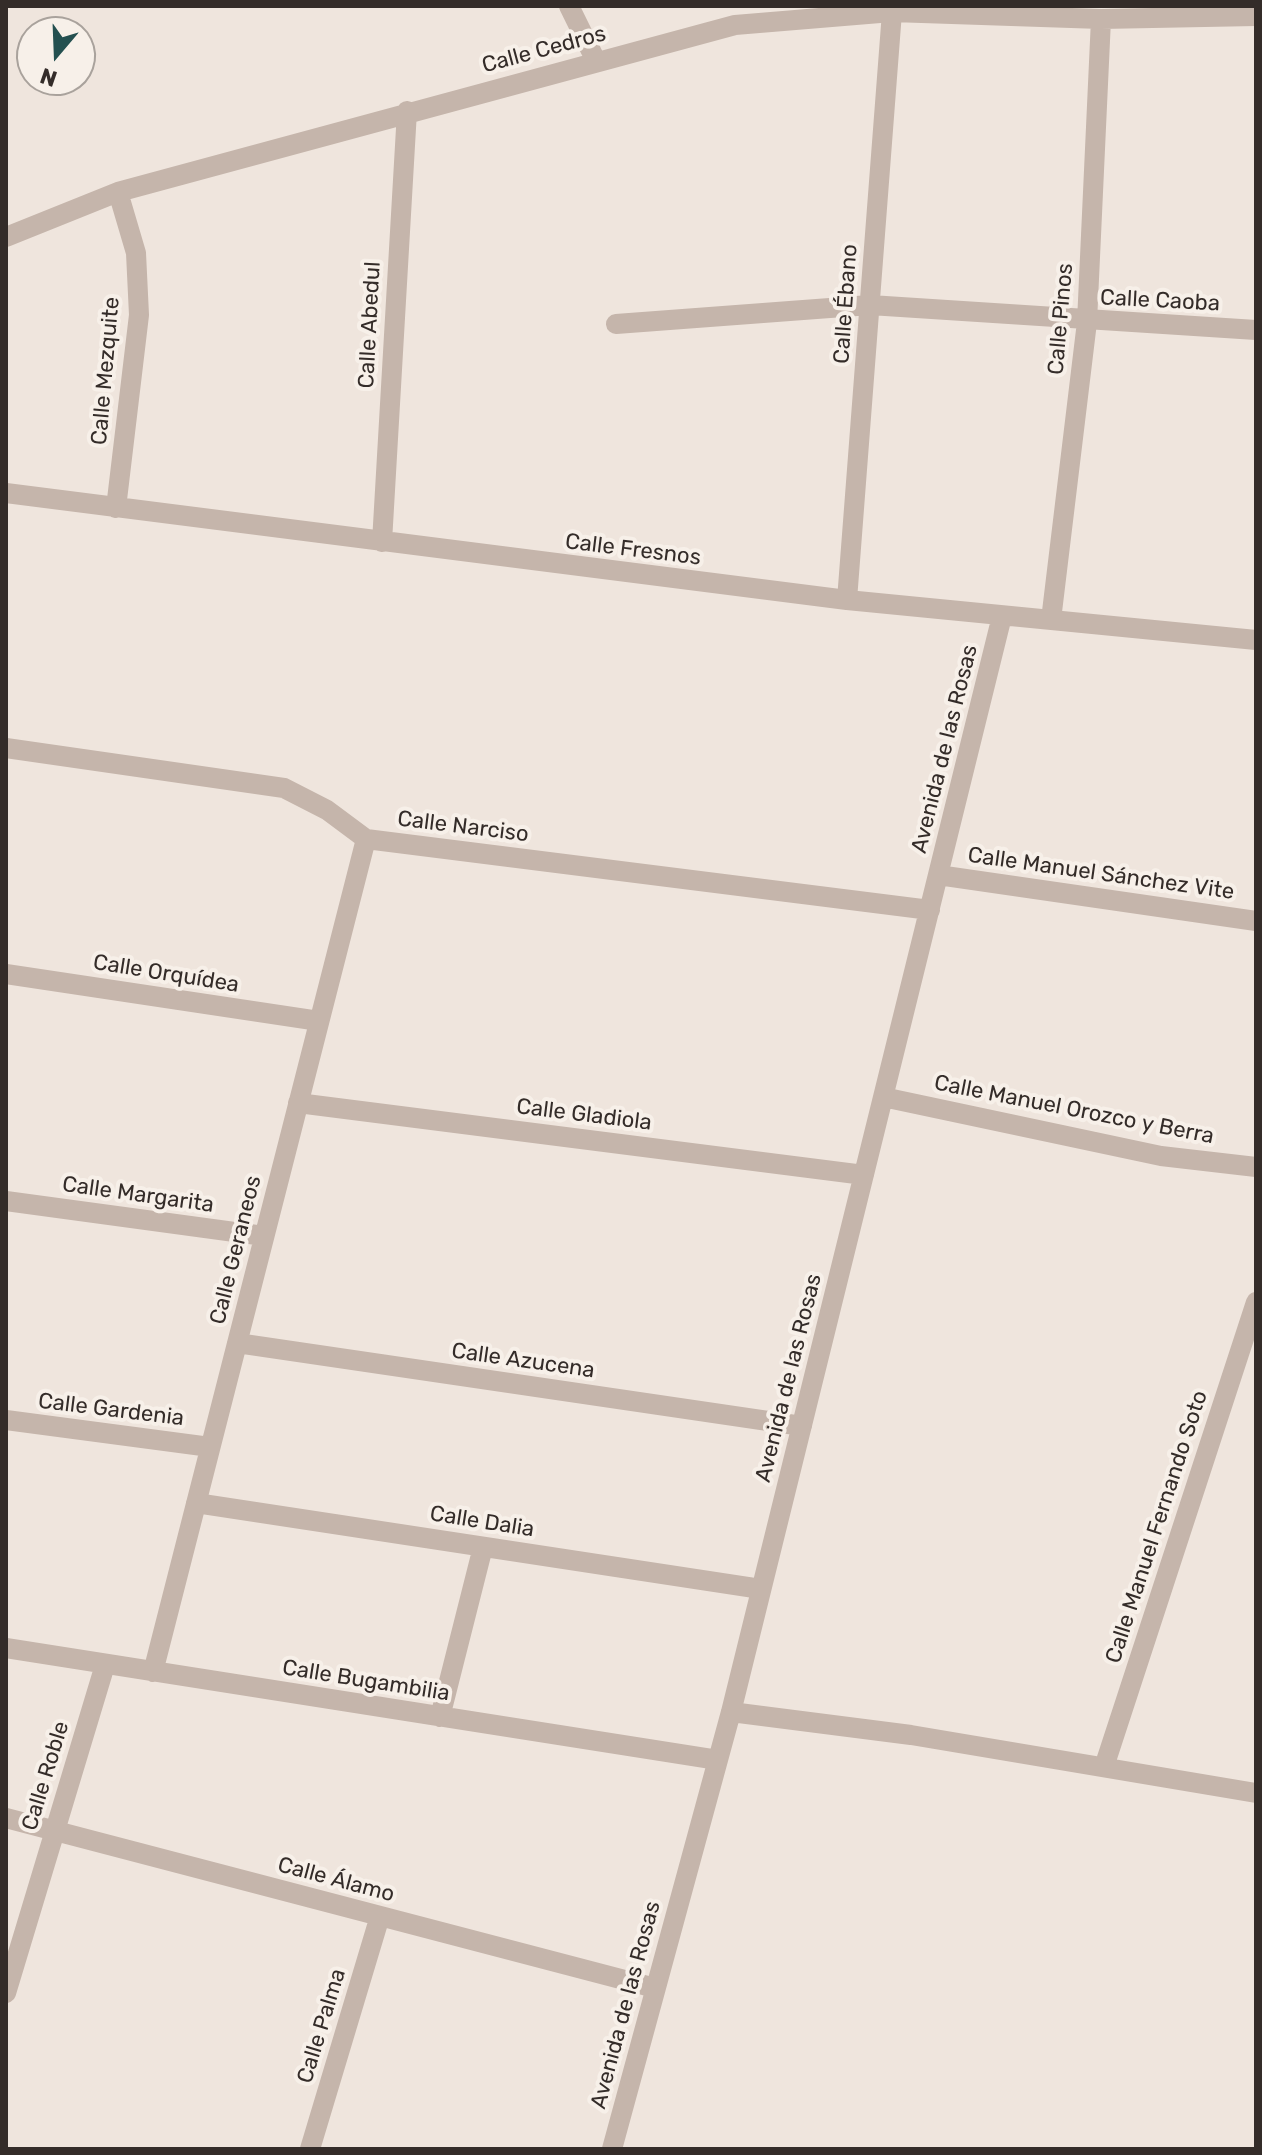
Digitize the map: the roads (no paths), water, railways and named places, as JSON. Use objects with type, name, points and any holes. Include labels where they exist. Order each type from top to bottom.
[{"type":"street","points":[[569,6],[596,61]]},
{"type":"street","name":"Calle Cedros","points":[[6,237],[118,192],[407,111],[735,25],[892,12],[1101,19],[1256,16]]},
{"type":"street","name":"Calle Ébano","points":[[847,600],[892,12]]},
{"type":"street","name":"Calle Pinos","points":[[1051,620],[1087,322],[1101,19]]},
{"type":"street","name":"Calle Abedul","points":[[382,542],[407,111]]},
{"type":"street","name":"Calle Mezquite","points":[[116,508],[139,315],[136,253],[118,192]]},
{"type":"street","name":"Calle Caoba","points":[[616,324],[870,305],[1087,322],[1256,330]]},
{"type":"street","name":"Calle Fresnos","points":[[6,493],[847,600],[1256,640]]},
{"type":"street","name":"Avenida de las Rosas","points":[[612,2149],[731,1712],[1002,616]]},
{"type":"street","name":"Calle Narciso","points":[[6,748],[284,788],[327,810],[366,839],[930,910]]},
{"type":"street","name":"Calle Geraneos","points":[[153,1672],[366,839]]},
{"type":"street","name":"Calle Manuel Sánchez Vite","points":[[938,875],[1256,921]]},
{"type":"street","name":"Calle Orquídea","points":[[6,974],[319,1021]]},
{"type":"street","name":"Calle Manuel Orozco y Berra","points":[[883,1097],[1161,1156],[1256,1167]]},
{"type":"street","name":"Calle Gladiola","points":[[298,1103],[864,1175]]},
{"type":"street","name":"Calle Margarita","points":[[6,1201],[264,1236]]},
{"type":"street","name":"Calle Manuel Fernando Soto","points":[[1104,1767],[1256,1302]]},
{"type":"street","name":"Calle Azucena","points":[[237,1343],[802,1426]]},
{"type":"street","name":"Calle Gardenia","points":[[6,1420],[210,1447]]},
{"type":"street","name":"Calle Dalia","points":[[196,1503],[761,1589]]},
{"type":"street","points":[[440,1717],[483,1547]]},
{"type":"street","name":"Calle Bugambilia","points":[[6,1648],[718,1760]]},
{"type":"street","name":"Calle Roble","points":[[6,1993],[105,1665]]},
{"type":"street","points":[[731,1712],[911,1735],[1256,1793]]},
{"type":"street","name":"Calle Álamo","points":[[6,1818],[655,1988]]},
{"type":"street","name":"Calle Palma","points":[[310,2149],[380,1916]]}]
